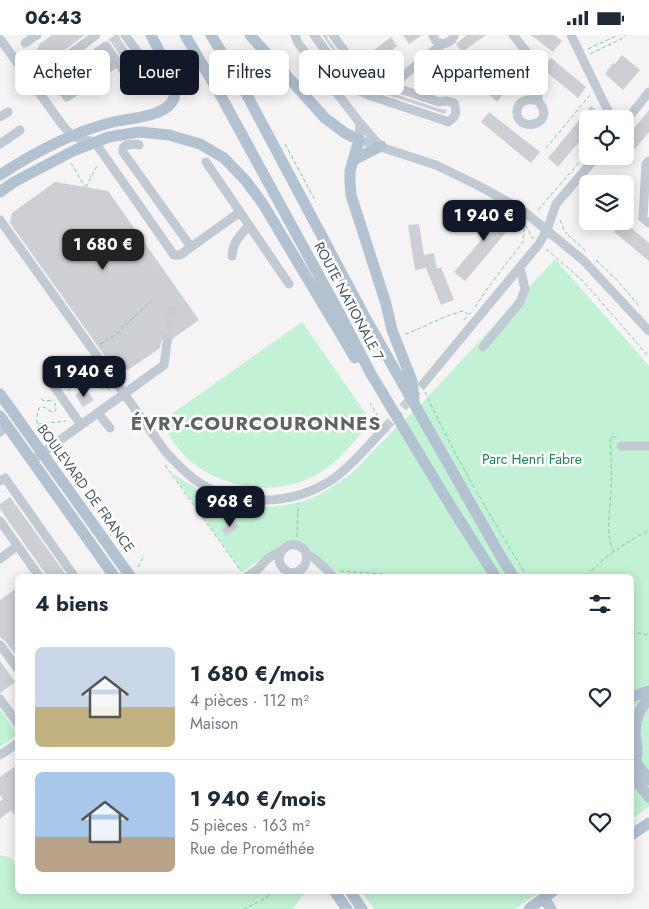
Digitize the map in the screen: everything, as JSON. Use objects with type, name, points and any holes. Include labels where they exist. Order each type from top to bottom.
[{"type":"main road","points":[[0,175],[36,152],[71,135],[111,123],[153,114],[169,106],[175,94],[174,82],[151,35]]},
{"type":"main road","name":"ROUTE NATIONALE 7","points":[[185,35],[222,98],[371,374],[494,574]]},
{"type":"main road","name":"ROUTE NATIONALE 7","points":[[211,35],[241,84],[366,319],[512,574]]},
{"type":"main road","points":[[250,35],[325,118],[345,133],[359,139],[350,171],[351,195],[386,304],[392,330],[412,381],[414,404]]},
{"type":"main road","points":[[0,192],[14,182],[75,150],[109,137],[139,132],[169,135],[200,143],[224,158],[246,181],[264,204],[358,364],[371,374]]},
{"type":"main road","points":[[353,161],[365,153],[381,147]]},
{"type":"main road","name":"BOULEVARD DE FRANCE","points":[[0,394],[132,573]]},
{"type":"main road","name":"BOULEVARD DE FRANCE","points":[[0,415],[113,574]]},
{"type":"main road","points":[[634,696],[649,691]]},
{"type":"main road","points":[[634,756],[637,748],[636,721],[649,697]]},
{"type":"main road","points":[[634,760],[649,780]]},
{"type":"main road","points":[[634,778],[649,797]]},
{"type":"main road","points":[[634,833],[649,823]]},
{"type":"main road","points":[[336,894],[347,909]]},
{"type":"main road","points":[[352,894],[362,909]]},
{"type":"main road","points":[[528,909],[549,895],[551,909]]},
{"type":"street","points":[[25,43],[37,35]]},
{"type":"street","points":[[75,50],[96,35]]},
{"type":"street","points":[[110,52],[126,74],[144,61],[125,35]]},
{"type":"street","points":[[295,35],[298,43],[381,147]]},
{"type":"street","points":[[314,35],[325,50]]},
{"type":"street","points":[[333,35],[344,50]]},
{"type":"street","points":[[433,35],[436,41],[442,43]]},
{"type":"street","points":[[404,75],[442,43],[451,41],[454,35]]},
{"type":"street","points":[[513,35],[537,67],[538,101]]},
{"type":"street","points":[[571,35],[582,54],[608,110]]},
{"type":"street","points":[[0,39],[71,135],[94,142],[172,253],[180,255],[203,235],[240,212]]},
{"type":"street","points":[[110,67],[117,62]]},
{"type":"street","points":[[368,95],[448,122],[454,118],[456,110],[454,103],[447,101],[439,102],[404,90]]},
{"type":"street","points":[[634,111],[649,93]]},
{"type":"street","points":[[360,123],[359,139],[436,165],[521,209],[528,221],[547,230],[584,261],[649,331]]},
{"type":"street","points":[[0,144],[20,130]]},
{"type":"street","points":[[139,145],[126,145],[123,148],[123,152],[191,247]]},
{"type":"street","points":[[649,161],[646,164],[643,218],[649,223]]},
{"type":"street","points":[[206,162],[289,284]]},
{"type":"street","points":[[424,386],[539,244],[547,230],[556,204],[588,165]]},
{"type":"street","points":[[0,220],[165,451],[183,470],[210,488],[244,498],[264,500],[298,496],[318,488],[347,468],[385,427]]},
{"type":"street","points":[[232,256],[234,243],[249,225]]},
{"type":"street","points":[[482,347],[520,302],[525,289],[520,267]]},
{"type":"street","points":[[32,461],[164,365],[167,343]]},
{"type":"street","points":[[51,382],[81,425]]},
{"type":"street","points":[[98,413],[110,428]]},
{"type":"street","points":[[621,446],[649,446]]},
{"type":"street","points":[[0,481],[5,478],[73,574]]},
{"type":"street","points":[[0,521],[38,574]]},
{"type":"street","points":[[249,574],[258,569],[267,559],[286,546],[291,545],[302,548],[328,571]]},
{"type":"street","points":[[0,559],[17,546]]},
{"type":"street","points":[[281,551],[279,558],[281,566],[286,571],[294,573],[302,570],[307,559],[306,553]]},
{"type":"street","points":[[305,565],[328,571]]},
{"type":"street","points":[[258,569],[281,566]]},
{"type":"street","points":[[0,645],[15,665]]},
{"type":"street","points":[[0,699],[15,720]]},
{"type":"street","points":[[0,755],[15,745]]},
{"type":"path","points":[[582,54],[618,35]]},
{"type":"path","points":[[582,54],[621,39],[626,35]]},
{"type":"path","points":[[546,148],[589,95],[599,90]]},
{"type":"path","points":[[283,140],[319,208]]},
{"type":"path","points":[[68,158],[86,187],[97,165]]},
{"type":"path","points":[[463,322],[524,242],[528,221],[579,162]]},
{"type":"path","points":[[548,198],[562,208],[560,223],[568,235],[562,242]]},
{"type":"path","points":[[528,221],[531,238],[584,282],[649,357]]},
{"type":"path","points":[[98,345],[115,335],[152,300]]},
{"type":"path","points":[[392,330],[400,336],[416,331],[454,313],[463,311],[469,314]]},
{"type":"path","points":[[424,386],[434,414],[526,574]]},
{"type":"path","points":[[40,399],[44,401],[55,400]]},
{"type":"path","points":[[44,401],[44,407]]},
{"type":"path","points":[[368,432],[380,419],[370,403]]},
{"type":"path","points":[[164,464],[245,574]]},
{"type":"path","points":[[611,491],[608,520],[611,547],[614,552]]},
{"type":"path","points":[[296,545],[298,496]]},
{"type":"path","points":[[589,574],[614,552],[649,530]]},
{"type":"path","points":[[132,573],[139,566],[144,555]]},
{"type":"path","points":[[328,571],[385,574]]},
{"type":"path","points":[[634,632],[649,635]]},
{"type":"path","points":[[243,909],[261,901],[270,894]]},
{"type":"green space","name":"Parc Henri Fabre","points":[[555,259],[649,366],[649,806],[634,818],[634,574],[340,574],[304,546],[281,545],[242,572],[173,474],[204,493],[231,503],[268,507],[301,502],[319,495],[350,475],[427,398]]},
{"type":"green space","points":[[302,322],[371,421],[346,451],[332,464],[316,475],[290,485],[263,488],[235,484],[222,480],[194,464],[178,448],[160,422]]},
{"type":"green space","points":[[0,710],[15,730],[15,736],[0,747]]},
{"type":"green space","points":[[0,855],[12,858],[15,865],[15,894],[304,894],[293,909],[0,909]]},
{"type":"green space","points":[[363,894],[537,894],[515,909],[374,909]]},
{"type":"building","points":[[52,35],[85,35],[65,50],[36,50],[38,45]]},
{"type":"building","points":[[115,35],[119,35],[128,50],[120,50],[120,55],[108,40]]},
{"type":"building","points":[[322,35],[327,35],[336,50],[333,50]]},
{"type":"building","points":[[403,35],[422,35],[409,44]]},
{"type":"building","points":[[467,35],[486,35],[465,50],[460,50],[456,44]]},
{"type":"building","points":[[531,35],[554,35],[562,41],[553,52]]},
{"type":"building","points":[[391,37],[397,46],[394,50],[374,50]]},
{"type":"building","points":[[622,55],[640,70],[623,90],[605,74]]},
{"type":"building","points":[[551,58],[586,87],[578,98],[548,73],[548,61]]},
{"type":"building","points":[[388,95],[398,95],[447,110],[445,114]]},
{"type":"building","points":[[489,95],[503,95],[497,102]]},
{"type":"building","points":[[591,106],[596,110],[588,110]]},
{"type":"building","points":[[649,110],[649,132],[634,150],[634,128]]},
{"type":"building","points":[[489,112],[540,152],[531,163],[481,122]]},
{"type":"building","points":[[579,121],[579,142],[558,167],[548,158]]},
{"type":"building","points":[[55,182],[108,191],[199,320],[172,339],[164,337],[160,348],[128,370],[117,369],[112,361],[109,362],[10,223],[12,213]]},
{"type":"building","points":[[484,201],[513,224],[465,281],[454,272],[498,220],[488,212],[484,217],[477,211]]},
{"type":"building","points":[[419,224],[424,255],[434,253],[437,269],[441,267],[454,300],[441,305],[426,268],[415,270],[408,225]]},
{"type":"building","points":[[616,230],[634,230],[649,243],[649,261],[614,232]]},
{"type":"building","points":[[85,388],[94,400],[83,407],[75,395]]},
{"type":"building","points":[[10,497],[66,574],[46,574],[0,509],[0,504]]},
{"type":"building","points":[[234,520],[239,527],[226,536],[222,529]]},
{"type":"building","points":[[15,589],[15,654],[0,637],[0,600]]},
{"type":"building","points":[[0,661],[15,682],[0,693]]},
{"type":"building","points":[[14,767],[15,768],[15,815],[11,810],[0,819],[0,801],[3,799],[0,795],[0,777]]},
{"type":"tunnel","points":[[167,343],[173,305]]},
{"type":"tunnel","points":[[385,428],[424,383]]},
{"type":"district","name":"ÉVRY-COURCOURONNES","points":[[256,423]]}]
